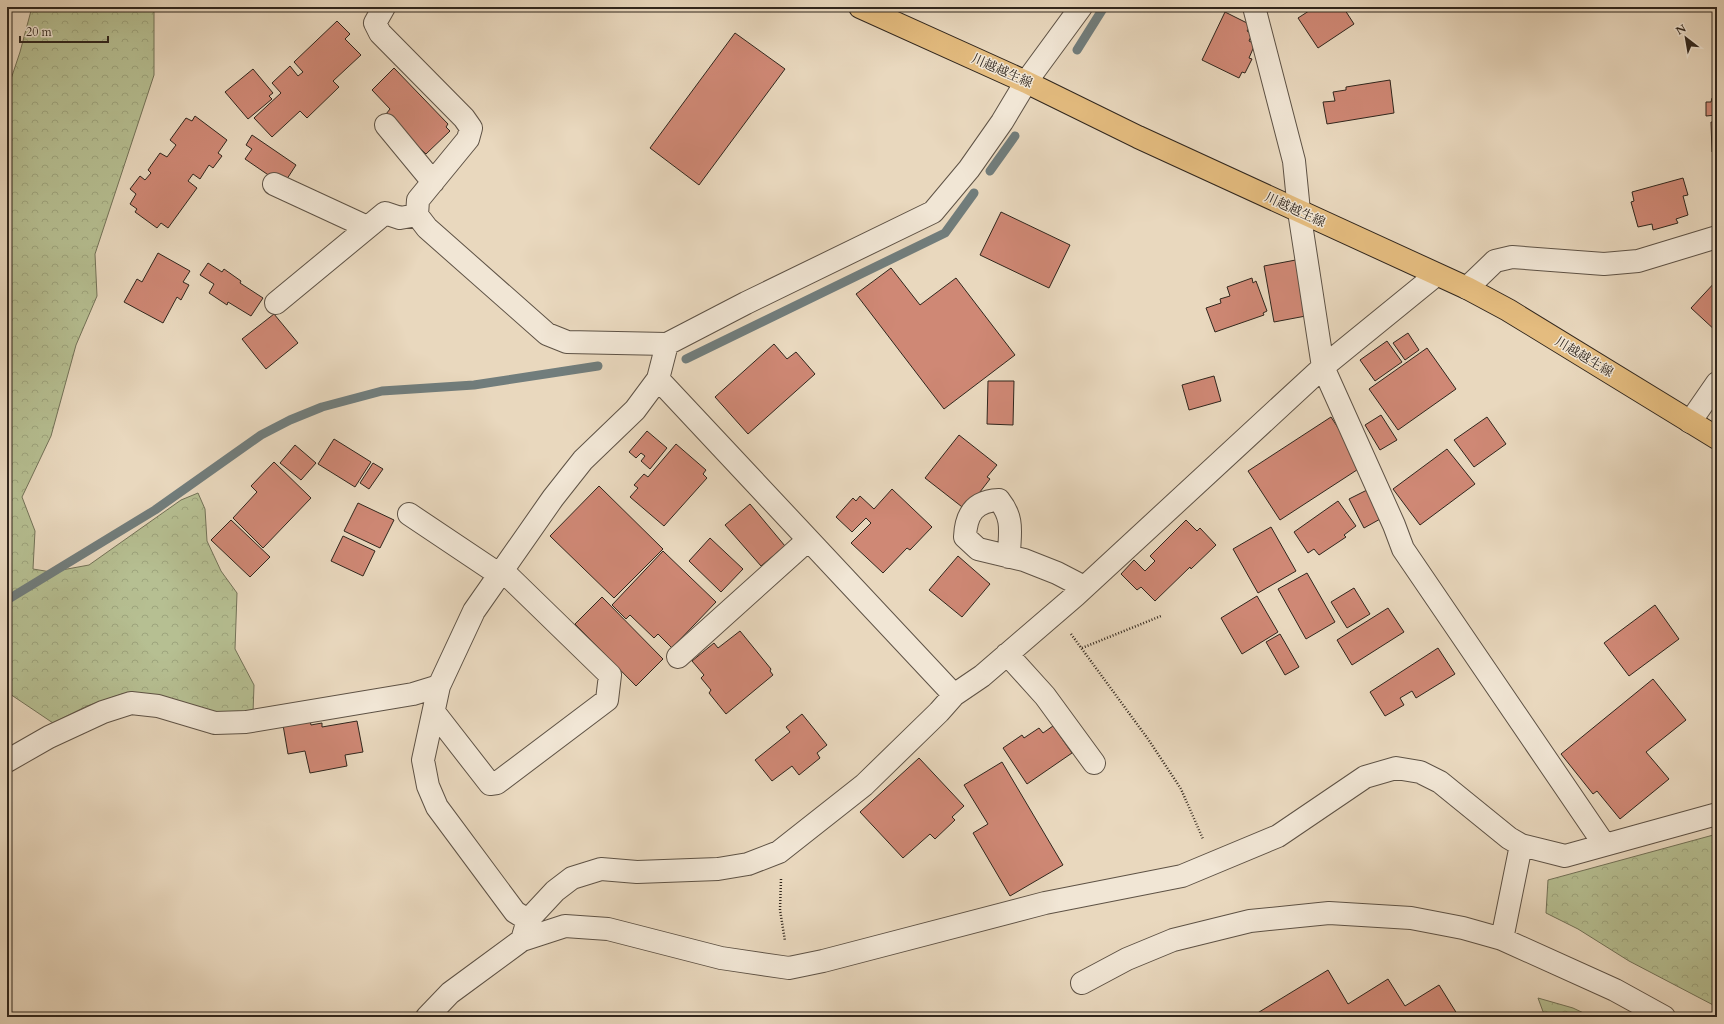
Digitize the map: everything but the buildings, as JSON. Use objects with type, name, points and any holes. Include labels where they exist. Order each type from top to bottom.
[{"type":"main road","name":"川越越生線","points":[[860,7],[1026,82],[1298,212],[1467,288],[1508,310],[1717,438]]},
{"type":"street","points":[[384,7],[375,23],[380,33],[464,118],[471,128],[468,139],[418,200],[417,215],[427,228],[547,334],[567,342],[667,344],[746,303],[933,212],[969,169],[1002,122],[1026,82],[1081,7]]},
{"type":"street","points":[[1254,7],[1294,161],[1298,212],[1323,367],[1394,525],[1403,549],[1604,844]]},
{"type":"street","points":[[386,125],[433,182]]},
{"type":"street","points":[[274,184],[367,227]]},
{"type":"street","points":[[276,303],[385,212],[400,218],[417,215]]},
{"type":"street","points":[[1467,288],[1495,261],[1512,257],[1604,264],[1631,262],[1717,237]]},
{"type":"street","points":[[427,1017],[450,993],[525,930],[555,891],[572,878],[601,869],[637,872],[718,869],[748,864],[779,852],[864,785],[939,712],[954,695],[982,676],[1055,613],[1323,367],[1436,275]]},
{"type":"street","points":[[525,930],[515,912],[437,807],[428,786],[423,760],[439,686],[474,611],[552,498],[582,460],[635,410],[658,378],[667,344]]},
{"type":"street","points":[[658,378],[954,695]]},
{"type":"street","points":[[1690,422],[1717,384]]},
{"type":"street","points":[[409,514],[501,573],[610,676],[607,700],[497,783],[490,784],[434,712]]},
{"type":"street","points":[[678,657],[808,540]]},
{"type":"street","points":[[1009,557],[1024,560],[1057,573],[1084,587]]},
{"type":"street","points":[[1007,654],[1045,696],[1094,763]]},
{"type":"street","points":[[7,761],[49,737],[103,712],[131,703],[158,706],[215,723],[246,722],[413,694],[439,686]]},
{"type":"street","points":[[525,930],[564,926],[608,930],[721,958],[789,968],[823,961],[1045,903],[1182,876],[1278,836],[1365,777],[1396,768],[1420,772],[1440,782],[1509,838],[1522,845],[1565,856],[1717,814]]},
{"type":"street","points":[[1502,939],[1522,845]]},
{"type":"street","points":[[1082,983],[1127,959],[1173,940],[1250,921],[1329,913],[1411,918],[1463,928],[1502,939],[1615,990],[1664,1017]]},
{"type":"path","points":[[1055,613],[1148,739],[1181,789],[1202,837],[1211,864]]},
{"type":"path","points":[[1082,648],[1161,616]]},
{"type":"path","points":[[779,852],[781,878],[780,910],[789,968]]},
{"type":"green space","points":[[32,7],[154,7],[154,75],[95,254],[97,296],[76,345],[51,436],[22,497],[35,531],[33,569],[51,572],[89,565],[181,500],[198,493],[205,509],[207,541],[221,571],[237,593],[235,649],[254,685],[253,713],[209,712],[154,696],[122,694],[87,706],[53,723],[7,692],[7,91],[20,52]]},
{"type":"green space","points":[[1717,834],[1717,1007],[1629,961],[1578,929],[1546,913],[1548,880]]},
{"type":"green space","points":[[1538,998],[1573,1008],[1592,1017],[1545,1017]]},
{"type":"waterway","points":[[1077,50],[1104,7]]},
{"type":"waterway","points":[[990,171],[1015,136]]},
{"type":"waterway","points":[[686,359],[945,233],[974,193]]},
{"type":"waterway","points":[[7,600],[155,510],[261,435],[290,420],[322,407],[382,391],[474,385],[598,366]]}]
